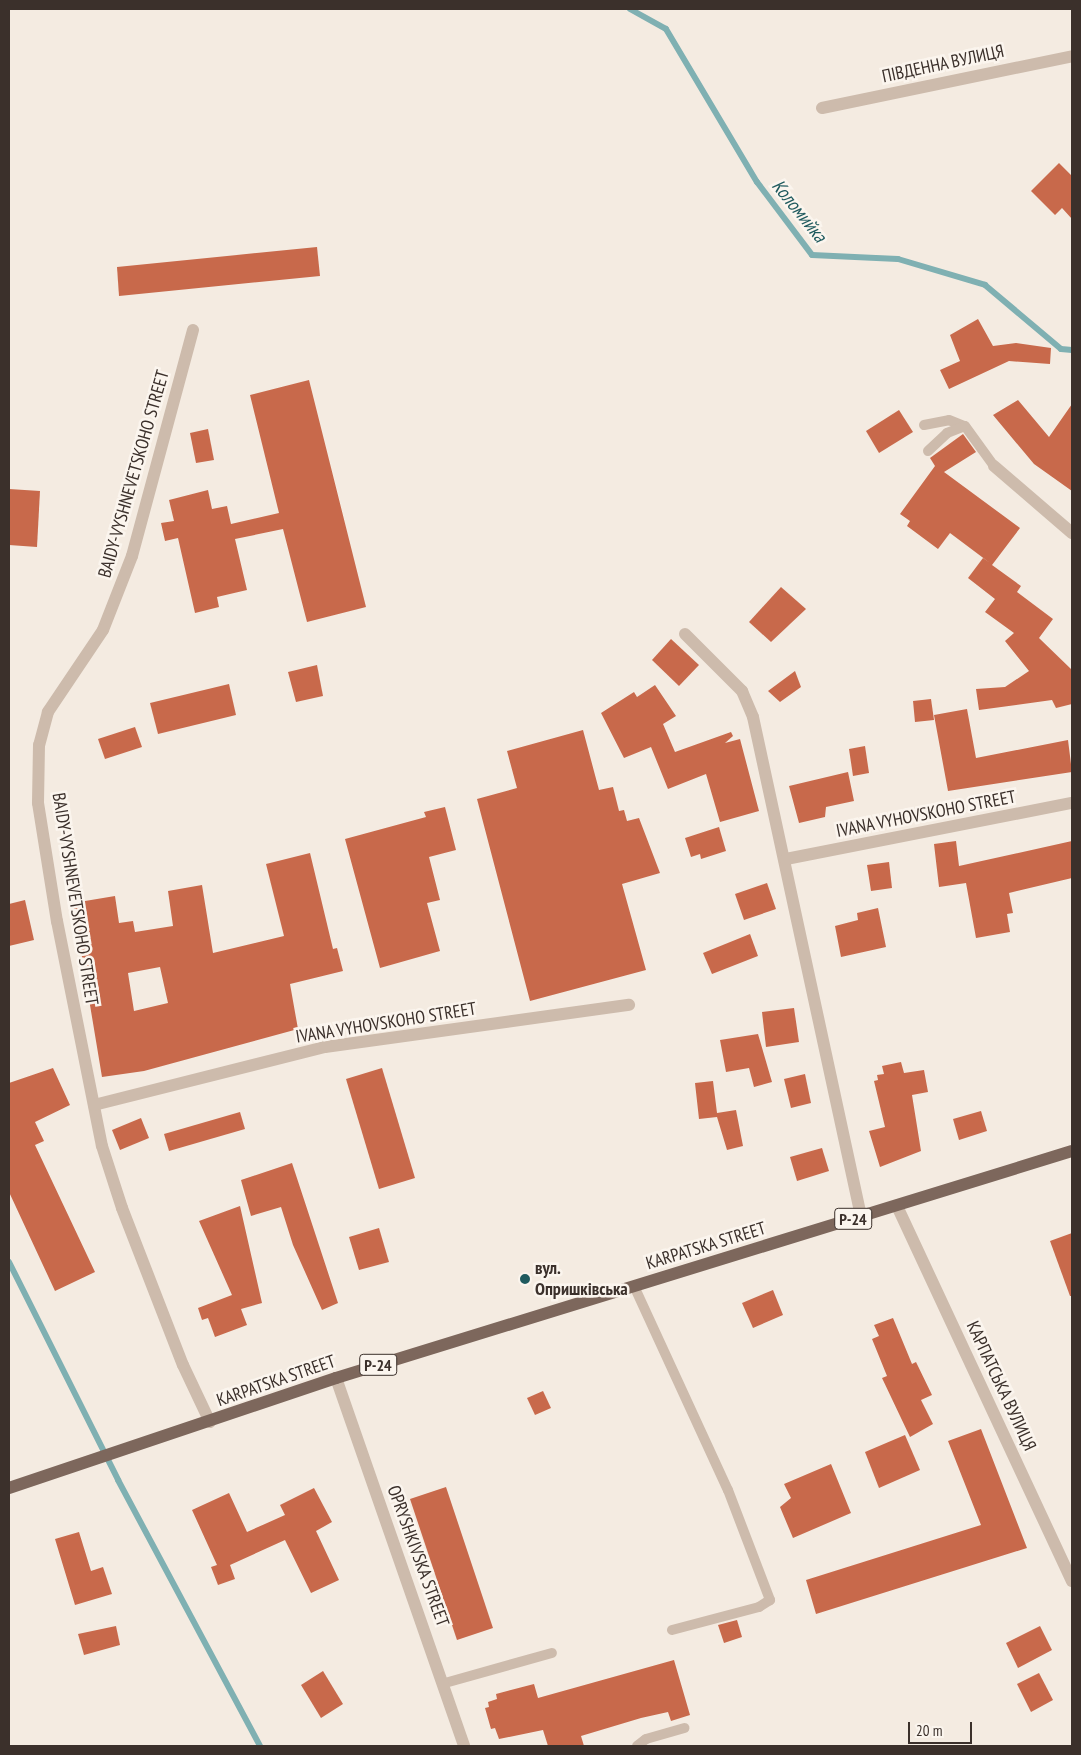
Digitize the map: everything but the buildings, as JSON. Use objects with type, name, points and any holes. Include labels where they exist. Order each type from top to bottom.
[{"type":"main road","name":"KARPATSKA STREET","points":[[9,1488],[210,1422],[336,1378],[1072,1151]]},
{"type":"street","name":"ПІВДЕННА ВУЛИЦЯ","points":[[822,108],[1072,56]]},
{"type":"street","name":"BAIDY-VYSHNEVETSKOHO STREET","points":[[193,330],[132,556],[103,630],[48,712],[39,746],[38,803],[57,921],[94,1105],[122,1208],[184,1365],[210,1422]]},
{"type":"street","points":[[994,466],[1072,533]]},
{"type":"street","points":[[686,634],[745,699],[753,716],[786,859],[861,1216]]},
{"type":"street","name":"IVANA VYHOVSKOHO STREET","points":[[786,859],[1072,803]]},
{"type":"street","name":"IVANA VYHOVSKOHO STREET","points":[[94,1105],[324,1047],[629,1005]]},
{"type":"street","points":[[897,1206],[1072,1581]]},
{"type":"street","name":"OPRYSHKIVSKA STREET","points":[[336,1378],[445,1683],[464,1746]]},
{"type":"lane","points":[[924,425],[949,420],[965,426],[994,466]]},
{"type":"lane","points":[[928,451],[947,433],[965,426]]},
{"type":"lane","points":[[634,1286],[728,1490],[770,1600],[759,1607],[672,1630]]},
{"type":"lane","points":[[445,1683],[552,1653]]},
{"type":"lane","points":[[638,1746],[646,1739],[684,1728]]},
{"type":"waterway","name":"Коломийка","points":[[630,9],[666,29],[757,182],[812,255],[898,259],[985,285],[1061,349],[1072,350]]},
{"type":"waterway","points":[[9,1262],[118,1480],[260,1746]]},
{"type":"place","name":"вул. Опришківська","points":[[525,1279]]}]
